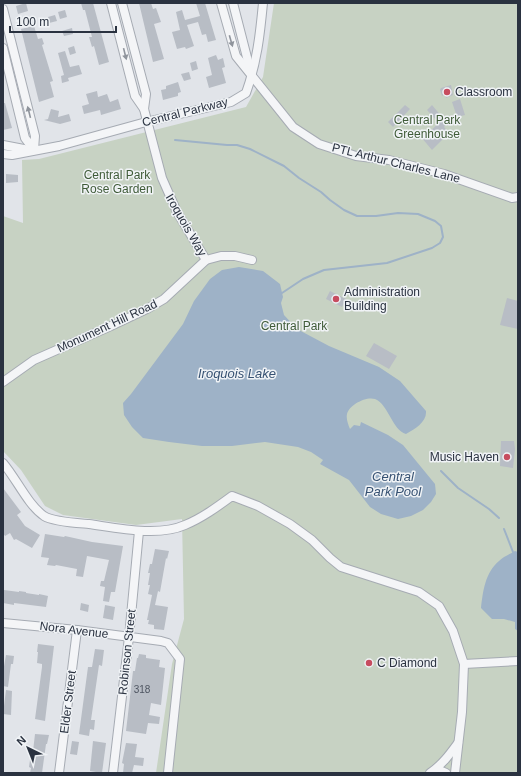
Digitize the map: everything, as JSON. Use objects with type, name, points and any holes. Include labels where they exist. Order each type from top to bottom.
[{"type":"street","points":[[111,3],[135,96],[144,109]]},
{"type":"street","points":[[122,3],[146,94],[144,109]]},
{"type":"street","name":"PTL Arthur Charles Lane","points":[[221,3],[236,56],[293,126],[319,144],[356,156],[389,160],[444,174],[512,198],[518,197]]},
{"type":"street","points":[[233,3],[252,76]]},
{"type":"street","name":"Central Parkway","points":[[3,154],[12,155],[59,146],[146,122],[230,102],[246,93],[252,76],[259,46],[263,3]]},
{"type":"street","points":[[3,9],[35,136],[34,150]]},
{"type":"street","points":[[3,48],[26,138],[34,150]]},
{"type":"street","name":"Iroquois Way","points":[[144,109],[146,122],[166,191],[206,260],[221,256],[236,256],[252,260]]},
{"type":"street","name":"Central Parkway","points":[[3,145],[34,150]]},
{"type":"street","name":"Monument Hill Road","points":[[3,382],[34,360],[111,326],[164,299],[206,260]]},
{"type":"street","points":[[3,463],[36,509],[45,517],[61,521],[139,531],[168,530],[184,526],[208,513],[232,496],[258,506],[290,524],[312,540],[341,567],[419,592],[439,606],[453,631],[464,664],[462,712],[455,773]]},
{"type":"street","name":"Robinson Street","points":[[113,773],[129,638],[139,531]]},
{"type":"street","name":"Nora Avenue","points":[[3,623],[77,630],[168,643],[180,659],[168,773]]},
{"type":"street","name":"Elder Street","points":[[59,773],[77,630]]},
{"type":"street","points":[[464,664],[518,660]]},
{"type":"street","points":[[433,771],[448,757],[459,741]]},
{"type":"street","points":[[433,771],[446,773]]},
{"type":"green space","name":"Central Park","points":[[274,3],[518,3],[518,773],[156,773],[172,664],[184,619],[182,519],[136,525],[63,515],[45,506],[21,470],[3,451],[3,216],[23,223],[22,160],[39,159],[246,107],[263,77]]},
{"type":"water","name":"Iroquois Lake","points":[[239,267],[263,271],[280,284],[283,297],[281,303],[284,315],[297,329],[329,346],[379,367],[400,381],[426,411],[425,419],[417,427],[406,434],[397,428],[384,406],[375,399],[371,398],[358,402],[351,407],[347,414],[347,422],[350,429],[354,425],[360,426],[361,422],[388,435],[403,445],[435,484],[436,494],[423,510],[411,516],[398,519],[381,514],[370,507],[349,480],[320,464],[323,460],[311,452],[298,447],[265,442],[232,446],[202,446],[143,438],[132,427],[124,415],[123,403],[183,324],[194,301],[210,279],[222,270]]},
{"type":"water","points":[[515,551],[518,552],[518,631],[515,629],[515,622],[504,619],[492,619],[481,608],[484,589],[491,571],[501,560]]},
{"type":"building","points":[[26,3],[28,11],[18,14],[16,6]]},
{"type":"building","points":[[81,3],[93,3],[109,62],[99,65],[94,46],[92,47],[89,37],[92,37],[85,10],[83,10]]},
{"type":"building","points":[[139,3],[151,3],[153,9],[156,8],[161,22],[154,24],[164,59],[153,62]]},
{"type":"building","points":[[196,3],[205,3],[216,40],[208,42],[206,34],[202,35],[198,22],[187,25],[194,46],[186,49],[185,47],[177,49],[172,32],[180,30],[176,12],[182,10],[185,20],[200,16]]},
{"type":"building","points":[[65,10],[67,17],[60,19],[58,12]]},
{"type":"building","points":[[55,15],[57,21],[49,23],[48,17]]},
{"type":"building","points":[[34,26],[38,39],[42,38],[44,44],[42,45],[53,81],[50,82],[54,97],[39,102],[21,29]]},
{"type":"building","points":[[72,28],[73,34],[64,36],[62,31]]},
{"type":"building","points":[[74,46],[76,53],[70,55],[68,48]]},
{"type":"building","points":[[65,51],[70,67],[79,65],[82,74],[68,78],[69,81],[62,83],[61,76],[64,75],[58,53]]},
{"type":"building","points":[[216,55],[218,60],[223,58],[225,67],[222,68],[226,83],[209,88],[206,77],[212,75],[208,58]]},
{"type":"building","points":[[196,61],[198,69],[192,71],[190,63]]},
{"type":"building","points":[[189,72],[191,79],[184,81],[181,74]]},
{"type":"building","points":[[178,82],[181,92],[178,93],[178,96],[163,100],[161,90],[166,89],[166,86]]},
{"type":"building","name":"Classroom","points":[[451,85],[453,95],[446,98],[445,94],[442,96],[440,90],[441,88]]},
{"type":"building","points":[[97,91],[98,97],[107,94],[110,102],[118,99],[121,109],[101,115],[100,110],[84,114],[82,106],[89,104],[86,94]]},
{"type":"building","points":[[460,99],[465,115],[457,117],[452,102]]},
{"type":"building","points":[[3,103],[5,103],[12,128],[3,130]]},
{"type":"building","points":[[405,105],[410,109],[393,127],[388,122]]},
{"type":"building","points":[[432,105],[447,123],[444,127],[449,133],[432,150],[421,137],[426,133],[427,134],[439,123],[427,110]]},
{"type":"building","points":[[51,109],[59,111],[58,117],[69,114],[71,121],[60,124],[44,120],[48,119]]},
{"type":"building","points":[[6,174],[18,175],[18,182],[6,183]]},
{"type":"building","name":"Administration Building","points":[[330,291],[346,299],[342,307],[326,299]]},
{"type":"building","points":[[507,298],[518,301],[518,329],[500,325]]},
{"type":"building","points":[[374,343],[397,356],[389,369],[366,356]]},
{"type":"building","name":"Music Haven","points":[[501,441],[514,441],[515,449],[513,468],[500,466]]},
{"type":"building","points":[[3,488],[21,512],[17,515],[25,526],[40,535],[32,548],[16,539],[14,540],[10,533],[5,536],[3,533]]},
{"type":"building","points":[[45,534],[123,546],[115,592],[111,592],[109,602],[103,601],[105,587],[100,586],[101,581],[104,581],[109,560],[87,556],[83,577],[76,576],[77,569],[47,565],[49,558],[41,557]]},
{"type":"building","points":[[155,549],[169,551],[167,559],[166,558],[160,592],[158,591],[155,605],[168,607],[164,630],[154,629],[154,625],[148,624],[149,620],[147,620],[152,595],[148,594],[150,573],[148,573],[150,564],[152,564]]},
{"type":"building","points":[[4,590],[48,596],[46,607],[3,603]]},
{"type":"building","points":[[81,603],[89,605],[88,612],[80,610]]},
{"type":"building","points":[[105,605],[115,607],[113,620],[103,618]]},
{"type":"building","points":[[38,644],[54,646],[45,721],[35,719],[42,667],[42,664],[37,663]]},
{"type":"building","points":[[95,649],[104,650],[102,666],[99,665],[91,720],[95,720],[94,730],[90,729],[89,736],[79,734],[88,667],[92,667]]},
{"type":"building","points":[[139,654],[146,655],[146,658],[160,660],[159,667],[165,668],[161,705],[151,703],[149,715],[160,717],[159,724],[148,723],[146,734],[126,731],[133,671],[135,671]]},
{"type":"building","points":[[6,655],[14,656],[13,664],[11,664],[8,687],[3,686],[3,672]]},
{"type":"building","points":[[6,690],[12,691],[11,715],[3,714]]},
{"type":"building","points":[[35,734],[49,735],[46,744],[42,773],[30,773],[31,768],[29,767],[30,760],[32,760]]},
{"type":"building","points":[[72,741],[79,742],[77,755],[70,754]]},
{"type":"building","points":[[93,741],[106,743],[102,773],[90,771]]},
{"type":"building","points":[[126,743],[137,744],[135,757],[144,758],[143,766],[134,765],[132,773],[123,773],[124,764],[122,763]]},
{"type":"waterway","points":[[175,140],[237,145],[250,149],[284,166],[344,210],[357,216],[376,216],[398,213],[418,214],[435,221],[441,226],[443,237],[440,243],[432,248],[387,263],[324,270],[303,279],[282,293]]},
{"type":"waterway","points":[[441,471],[458,488],[489,509],[499,518]]},
{"type":"waterway","points":[[504,529],[513,552]]},
{"type":"place","name":"Classroom","points":[[447,92]]},
{"type":"place","name":"Administration Building","points":[[336,299]]},
{"type":"place","name":"Music Haven","points":[[507,457]]},
{"type":"place","name":"C Diamond","points":[[369,663]]},
{"type":"park label","name":"Central Park Greenhouse","points":[[427,127]]},
{"type":"park label","name":"Central Park Rose Garden","points":[[117,182]]},
{"type":"water label","name":"Central Park Pool","points":[[393,484]]}]
